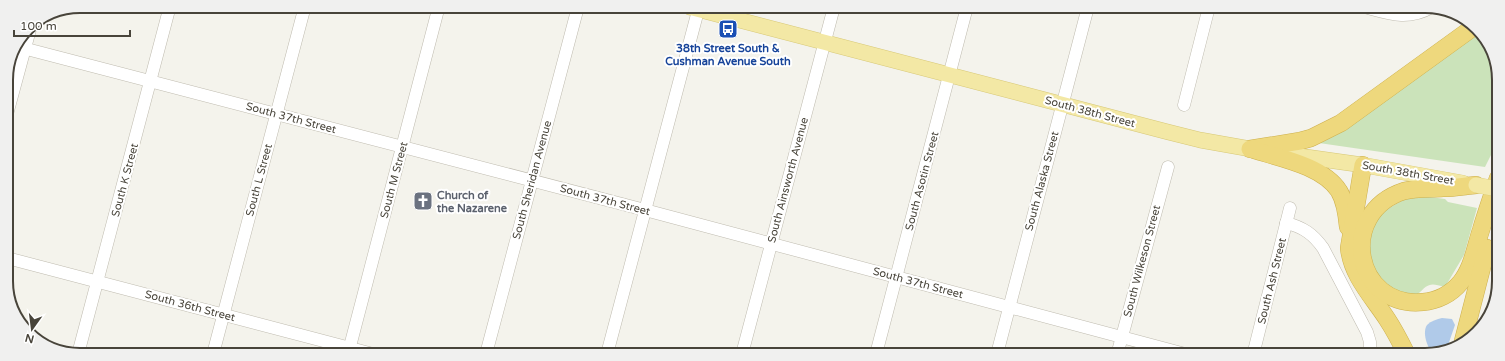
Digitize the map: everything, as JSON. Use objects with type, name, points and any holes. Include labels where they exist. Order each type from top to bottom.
[{"type":"highway","points":[[1250,149],[1300,141],[1325,132],[1347,118],[1469,30]]},
{"type":"highway","points":[[1250,149],[1295,162],[1312,170],[1334,185],[1340,192],[1346,211],[1351,261],[1359,279],[1388,320],[1403,348]]},
{"type":"highway","points":[[1349,248],[1363,165]]},
{"type":"highway","points":[[1476,185],[1413,190],[1395,195],[1380,204],[1366,223],[1361,240],[1362,258],[1367,273],[1372,281],[1392,296],[1406,302],[1430,302],[1451,292],[1460,283],[1470,266],[1492,197]]},
{"type":"highway","points":[[1465,335],[1492,228]]},
{"type":"main road","name":"South 38th Street","points":[[715,13],[1200,140],[1250,149],[1363,165],[1492,188]]},
{"type":"street","name":"South K Street","points":[[80,348],[168,13]]},
{"type":"street","name":"South L Street","points":[[215,348],[303,13]]},
{"type":"street","name":"South M Street","points":[[350,348],[437,13]]},
{"type":"street","name":"South Sheridan Avenue","points":[[488,348],[576,13]]},
{"type":"street","points":[[609,348],[695,13]]},
{"type":"street","name":"South Ainsworth Avenue","points":[[744,348],[832,13]]},
{"type":"street","name":"South Asotin Street","points":[[878,348],[965,13]]},
{"type":"street","name":"South Alaska Street","points":[[999,348],[1086,13]]},
{"type":"street","points":[[1184,104],[1207,13]]},
{"type":"street","points":[[1389,13],[1407,16],[1420,13]]},
{"type":"street","name":"South 37th Street","points":[[22,47],[645,210],[1163,348]]},
{"type":"street","points":[[13,87],[22,47]]},
{"type":"street","name":"South Wilkeson Street","points":[[1119,348],[1168,167]]},
{"type":"street","name":"South Ash Street","points":[[1255,348],[1290,208]]},
{"type":"street","points":[[1286,223],[1298,226],[1307,231],[1323,248],[1367,332],[1370,348]]},
{"type":"street","name":"South 36th Street","points":[[13,260],[223,315],[338,348]]},
{"type":"green space","points":[[1473,35],[1485,50],[1491,67],[1492,80],[1492,153],[1485,167],[1312,142]]},
{"type":"green space","points":[[1423,196],[1445,199],[1448,202],[1477,208],[1464,255],[1445,287],[1432,284],[1426,286],[1417,295],[1403,294],[1387,285],[1373,270],[1369,258],[1372,226],[1381,213],[1408,197]]},
{"type":"water","points":[[1442,318],[1452,319],[1455,325],[1448,344],[1429,348],[1425,336],[1426,328],[1430,322]]},
{"type":"place","name":"38th Street South & Cushman Avenue South","points":[[728,29]]},
{"type":"place","name":"Church of the Nazarene","points":[[423,201]]}]
